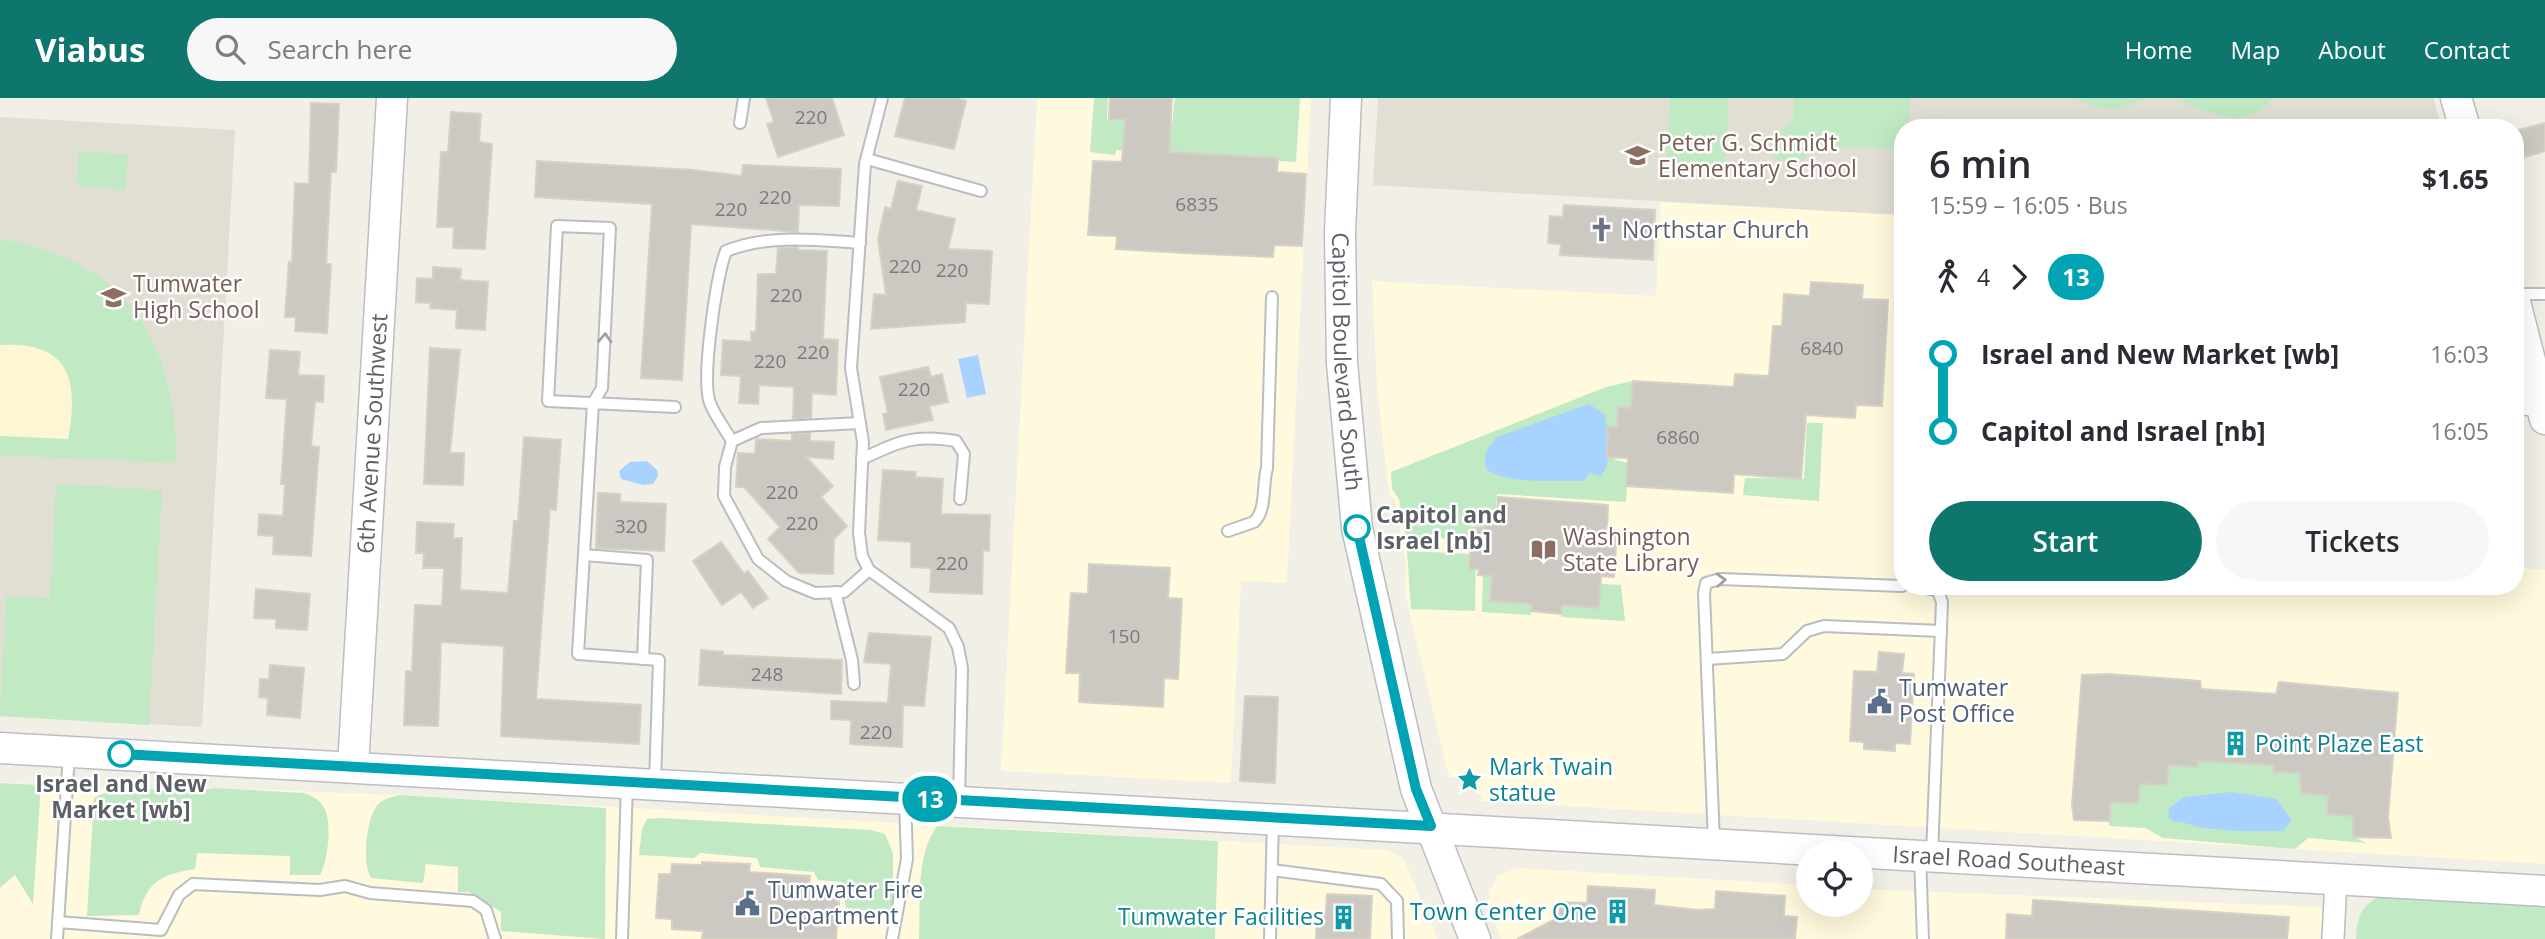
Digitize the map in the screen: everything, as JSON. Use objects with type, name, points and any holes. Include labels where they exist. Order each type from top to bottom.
[{"type":"street","name":"6th Avenue Southwest","points":[[353,767],[393,98]]},
{"type":"street","name":"Capitol Boulevard South","points":[[1346,98],[1340,232],[1342,363],[1357,528],[1416,789],[1475,939]]},
{"type":"street","points":[[2456,98],[2462,119]]},
{"type":"street","points":[[2524,353],[2534,409]]},
{"type":"street","name":"Israel Road Southeast","points":[[0,748],[1431,826],[2545,891]]},
{"type":"street","points":[[2333,939],[2336,879]]},
{"type":"lane","points":[[740,123],[744,98]]},
{"type":"lane","points":[[882,98],[867,159],[851,368],[860,424],[862,459],[859,533],[862,556],[869,570],[949,628],[958,647],[962,668],[959,800]]},
{"type":"lane","points":[[867,159],[981,191]]},
{"type":"lane","points":[[622,939],[659,660],[578,654],[593,403],[602,388],[610,229],[557,226],[548,401],[593,403],[675,407]]},
{"type":"lane","points":[[860,243],[781,239],[750,242],[726,251],[718,272],[712,317],[709,402],[732,441],[725,467],[724,496],[758,559],[795,585],[815,593],[844,592],[869,570]]},
{"type":"lane","points":[[2524,294],[2545,294]]},
{"type":"lane","points":[[1228,531],[1254,522],[1262,507],[1262,485],[1267,468],[1272,297]]},
{"type":"lane","points":[[732,441],[761,428],[860,424]]},
{"type":"lane","points":[[862,459],[891,445],[924,436],[956,441],[964,453],[960,499]]},
{"type":"lane","points":[[584,555],[648,560],[643,659]]},
{"type":"lane","points":[[1714,842],[1704,593],[1706,583],[1711,580],[1894,586]]},
{"type":"lane","points":[[835,592],[852,660],[854,684]]},
{"type":"lane","points":[[1923,939],[1941,631],[1940,595]]},
{"type":"lane","points":[[1707,659],[1783,654],[1807,631],[1824,626],[1941,631]]},
{"type":"lane","points":[[57,939],[69,751]]},
{"type":"lane","points":[[892,939],[907,859],[905,797]]},
{"type":"lane","points":[[1270,939],[1273,818]]},
{"type":"lane","points":[[1272,870],[1381,884],[1397,901],[1398,939]]},
{"type":"lane","points":[[58,922],[159,934],[179,895],[193,884],[320,890],[345,886],[370,893],[473,901],[486,910],[495,939]]},
{"type":"shaded area","points":[[1037,98],[1311,98],[1287,583],[1241,581],[1231,783],[1001,771]]},
{"type":"shaded area","name":"Peter G. Schmidt Elementary School","points":[[1378,98],[2433,98],[2439,119],[1894,119],[1894,215],[1373,185]]},
{"type":"shaded area","name":"Tumwater High School","points":[[0,117],[235,130],[202,727],[0,716]]},
{"type":"shaded area","points":[[1660,202],[1894,215],[1894,595],[2524,595],[2524,568],[2545,570],[2545,864],[1482,801],[1476,778],[1467,774],[1449,778],[1405,593],[1406,567],[1396,502],[1389,494],[1377,389],[1372,281],[1656,296]]},
{"type":"shaded area","points":[[0,782],[194,793],[215,788],[400,795],[1386,850],[1403,857],[1438,939],[0,939]]},
{"type":"shaded area","points":[[1517,868],[1796,884],[1796,917],[1873,917],[1873,890],[2323,907],[2320,939],[1502,939],[1489,912],[1489,892],[1498,875]]},
{"type":"green space","points":[[1094,98],[1108,98],[1107,120],[1172,124],[1175,98],[1300,98],[1296,162],[1116,150],[1115,155],[1090,152]]},
{"type":"green space","points":[[1670,98],[1729,98],[1725,163],[1718,169],[1675,167],[1666,159]]},
{"type":"green space","points":[[1794,98],[1910,98],[1909,119],[1894,119],[1894,149],[1816,147],[1801,161],[1774,160],[1776,135],[1793,121]]},
{"type":"green space","points":[[2076,98],[2145,98],[2111,109],[2095,107]]},
{"type":"green space","points":[[2182,98],[2272,98],[2263,108],[2252,114],[2229,117],[2204,111],[2182,101]]},
{"type":"green space","points":[[79,151],[128,155],[125,190],[76,186]]},
{"type":"green space","points":[[0,239],[43,249],[80,265],[111,286],[135,313],[154,344],[166,379],[174,419],[176,463],[0,455]]},
{"type":"green space","points":[[1633,381],[1631,407],[1618,407],[1615,460],[1628,463],[1626,502],[1497,494],[1495,520],[1485,520],[1484,528],[1471,526],[1468,540],[1405,536],[1399,499],[1392,489],[1391,472],[1606,387]]},
{"type":"green space","points":[[1807,423],[1823,423],[1819,501],[1743,495],[1745,478],[1804,479]]},
{"type":"green space","points":[[56,484],[162,490],[149,725],[0,716],[6,596],[50,598]]},
{"type":"green space","points":[[1407,551],[1476,554],[1475,611],[1411,609]]},
{"type":"green space","points":[[1483,575],[1492,576],[1490,601],[1532,604],[1531,615],[1482,612]]},
{"type":"green space","points":[[1601,584],[1621,585],[1625,621],[1561,617],[1562,605],[1599,608]]},
{"type":"green space","points":[[2198,761],[2273,765],[2273,772],[2300,773],[2301,793],[2328,796],[2327,814],[2353,816],[2353,836],[2366,843],[2308,838],[2295,849],[2163,838],[2145,828],[2109,826],[2110,802],[2137,803],[2140,784],[2166,785],[2169,765],[2198,767]]},
{"type":"green space","points":[[0,783],[41,785],[33,904],[15,875],[0,888]]},
{"type":"green space","points":[[215,788],[304,793],[319,801],[326,813],[329,830],[327,851],[320,875],[290,875],[290,856],[197,853],[195,869],[165,877],[151,887],[139,915],[87,916],[94,798],[106,792],[120,790],[185,791]]},
{"type":"green space","points":[[400,795],[606,808],[605,939],[501,931],[501,912],[469,892],[458,892],[458,867],[426,864],[423,883],[371,878],[366,853],[373,813],[381,802]]},
{"type":"green space","points":[[647,819],[871,830],[885,834],[893,853],[893,913],[846,908],[842,882],[818,880],[814,872],[760,867],[757,858],[700,853],[694,858],[639,855],[642,829]]},
{"type":"green space","points":[[937,826],[1218,841],[1215,939],[919,939],[922,866],[930,838]]},
{"type":"green space","points":[[2379,897],[2545,905],[2545,939],[2356,939],[2361,914]]},
{"type":"sand","points":[[0,345],[23,345],[42,350],[55,357],[64,368],[70,382],[72,399],[68,439],[0,436]]},
{"type":"water","points":[[978,355],[986,394],[967,398],[958,359]]},
{"type":"water","points":[[1589,404],[1605,415],[1609,455],[1601,476],[1589,473],[1585,481],[1534,481],[1509,478],[1487,470],[1486,452],[1497,437]]},
{"type":"water","points":[[647,461],[657,470],[658,476],[653,484],[643,485],[621,479],[619,471],[630,462]]},
{"type":"water","points":[[2232,792],[2276,799],[2292,820],[2283,831],[2239,831],[2174,822],[2168,817],[2169,808],[2184,797]]},
{"type":"building","points":[[766,98],[832,98],[844,135],[778,157],[767,124],[774,122]]},
{"type":"building","points":[[905,98],[955,98],[966,101],[954,149],[895,136]]},
{"type":"building","points":[[1110,98],[1172,98],[1169,152],[1278,158],[1277,172],[1306,174],[1302,246],[1274,245],[1273,257],[1185,253],[1116,249],[1117,236],[1088,235],[1093,161],[1122,162],[1125,120],[1109,119]]},
{"type":"building","points":[[311,103],[339,104],[336,172],[331,172],[326,264],[331,264],[327,333],[295,331],[296,317],[285,317],[289,262],[292,262],[295,183],[309,184]]},
{"type":"building","points":[[451,112],[481,114],[479,142],[492,144],[485,249],[453,248],[454,227],[437,227],[441,152],[448,152]]},
{"type":"building","points":[[2545,123],[2545,151],[2525,157],[2524,128]]},
{"type":"building","points":[[537,161],[694,170],[742,176],[743,165],[841,169],[839,206],[799,205],[798,232],[691,224],[682,380],[641,378],[652,204],[535,197]]},
{"type":"building","points":[[898,181],[922,186],[916,210],[955,219],[948,249],[992,251],[989,304],[966,303],[965,322],[871,329],[874,294],[886,295],[878,239],[885,207],[891,209]]},
{"type":"building","name":"Northstar Church","points":[[1564,205],[1655,210],[1653,260],[1560,255],[1561,244],[1548,243],[1550,216],[1563,217]]},
{"type":"building","points":[[798,247],[798,250],[827,251],[823,339],[838,340],[836,395],[812,393],[811,418],[793,419],[794,387],[759,385],[758,404],[739,403],[741,376],[721,375],[723,340],[751,342],[751,332],[756,332],[758,274],[776,274],[778,248]]},
{"type":"building","points":[[433,267],[461,269],[460,280],[488,282],[485,330],[456,328],[457,310],[430,308],[431,303],[416,302],[417,278],[433,279]]},
{"type":"building","points":[[1811,282],[1863,285],[1862,299],[1888,300],[1882,406],[1856,405],[1855,418],[1806,415],[1801,479],[1734,474],[1733,493],[1626,486],[1628,458],[1607,457],[1608,427],[1617,427],[1618,407],[1631,408],[1633,381],[1734,387],[1735,374],[1769,376],[1773,326],[1782,326],[1784,294],[1810,296]]},
{"type":"building","points":[[430,348],[460,350],[450,453],[464,453],[463,485],[424,484]]},
{"type":"building","points":[[270,350],[300,352],[298,375],[324,376],[323,402],[315,401],[311,446],[319,447],[311,556],[273,554],[274,536],[258,535],[259,514],[283,516],[285,484],[281,484],[287,399],[266,398]]},
{"type":"building","points":[[928,367],[931,377],[942,374],[948,402],[929,406],[933,420],[886,430],[883,414],[888,413],[880,377]]},
{"type":"building","points":[[810,433],[810,441],[834,442],[833,459],[806,457],[833,486],[821,497],[847,526],[834,539],[833,574],[799,573],[768,539],[780,527],[744,487],[736,487],[738,453],[755,454],[756,439],[792,441],[792,434]]},
{"type":"building","points":[[524,437],[561,440],[556,510],[550,509],[536,699],[641,705],[639,744],[501,736],[504,646],[441,642],[438,726],[404,725],[406,671],[412,671],[415,605],[442,606],[444,568],[423,568],[424,553],[416,553],[417,522],[454,524],[453,538],[462,538],[460,590],[508,593],[514,521],[518,521]]},
{"type":"building","points":[[883,470],[916,472],[915,477],[943,479],[941,514],[990,515],[989,551],[983,550],[982,594],[930,592],[931,568],[911,567],[911,542],[878,540]]},
{"type":"building","points":[[598,493],[620,494],[620,502],[666,504],[664,551],[596,548]]},
{"type":"building","name":"Washington State Library","points":[[1498,497],[1608,505],[1607,530],[1617,531],[1614,577],[1601,576],[1599,608],[1562,605],[1561,614],[1531,611],[1532,604],[1490,601],[1492,576],[1478,575],[1479,569],[1469,569],[1472,528],[1484,528],[1484,522],[1497,523]]},
{"type":"building","points":[[721,542],[744,574],[748,571],[768,598],[753,608],[741,592],[722,605],[693,561]]},
{"type":"building","points":[[1089,564],[1170,568],[1168,598],[1182,599],[1178,679],[1164,678],[1163,707],[1079,702],[1080,673],[1066,673],[1071,593],[1088,594]]},
{"type":"building","points":[[256,589],[310,594],[307,630],[276,628],[276,619],[254,618]]},
{"type":"building","points":[[869,633],[931,637],[924,706],[903,705],[902,747],[850,744],[851,720],[831,719],[831,701],[888,703],[891,664],[864,662]]},
{"type":"building","points":[[701,650],[723,652],[723,655],[842,660],[841,694],[699,685]]},
{"type":"building","name":"Tumwater Post Office","points":[[1879,652],[1904,654],[1902,673],[1914,674],[1910,744],[1895,743],[1895,751],[1864,749],[1864,742],[1850,741],[1854,671],[1877,672]]},
{"type":"building","points":[[270,665],[304,668],[300,718],[267,715],[268,698],[259,697],[260,679],[269,679]]},
{"type":"building","name":"Point Plaze East","points":[[2108,674],[2200,681],[2201,689],[2276,694],[2279,682],[2398,693],[2388,818],[2391,838],[2353,837],[2353,816],[2327,814],[2328,796],[2301,793],[2300,773],[2273,772],[2273,765],[2198,761],[2198,767],[2169,765],[2167,785],[2140,784],[2138,803],[2110,802],[2110,821],[2074,820],[2072,805],[2082,675]]},
{"type":"building","points":[[1245,696],[1278,697],[1275,783],[1240,781]]},
{"type":"building","name":"Tumwater Fire Department","points":[[702,862],[750,864],[749,872],[810,876],[809,886],[840,888],[836,939],[702,939],[703,931],[672,929],[672,919],[656,918],[659,874],[671,874],[672,864],[702,865]]},
{"type":"building","name":"Town Center One","points":[[1588,886],[1655,890],[1654,905],[1697,910],[1715,909],[1716,891],[1785,896],[1784,916],[1797,917],[1795,939],[1517,939],[1559,917],[1561,902],[1587,903]]},
{"type":"building","name":"Tumwater Facilities","points":[[1327,894],[1372,896],[1370,939],[1316,939],[1317,911],[1326,912]]},
{"type":"building","points":[[2033,900],[2289,917],[2287,939],[2006,939],[2007,914],[2032,916]]},
{"type":"bus line","name":"13","points":[[121,754],[1431,826],[1416,789],[1357,528]]},
{"type":"place","name":"Peter G. Schmidt Elementary School","points":[[1638,156]]},
{"type":"place","name":"Northstar Church","points":[[1602,230]]},
{"type":"place","name":"Tumwater High School","points":[[113,297]]},
{"type":"place","name":"Capitol and Israel [nb]","points":[[1357,528]]},
{"type":"place","name":"Washington State Library","points":[[1543,550]]},
{"type":"place","name":"Tumwater Post Office","points":[[1879,701]]},
{"type":"place","name":"Point Plaze East","points":[[2235,744]]},
{"type":"place","name":"Israel and New Market [wb]","points":[[121,754]]},
{"type":"place","name":"Mark Twain statue","points":[[1469,780]]},
{"type":"place","name":"Tumwater Fire Department","points":[[748,903]]},
{"type":"place","name":"Town Center One","points":[[1617,912]]},
{"type":"place","name":"Tumwater Facilities","points":[[1344,917]]}]
